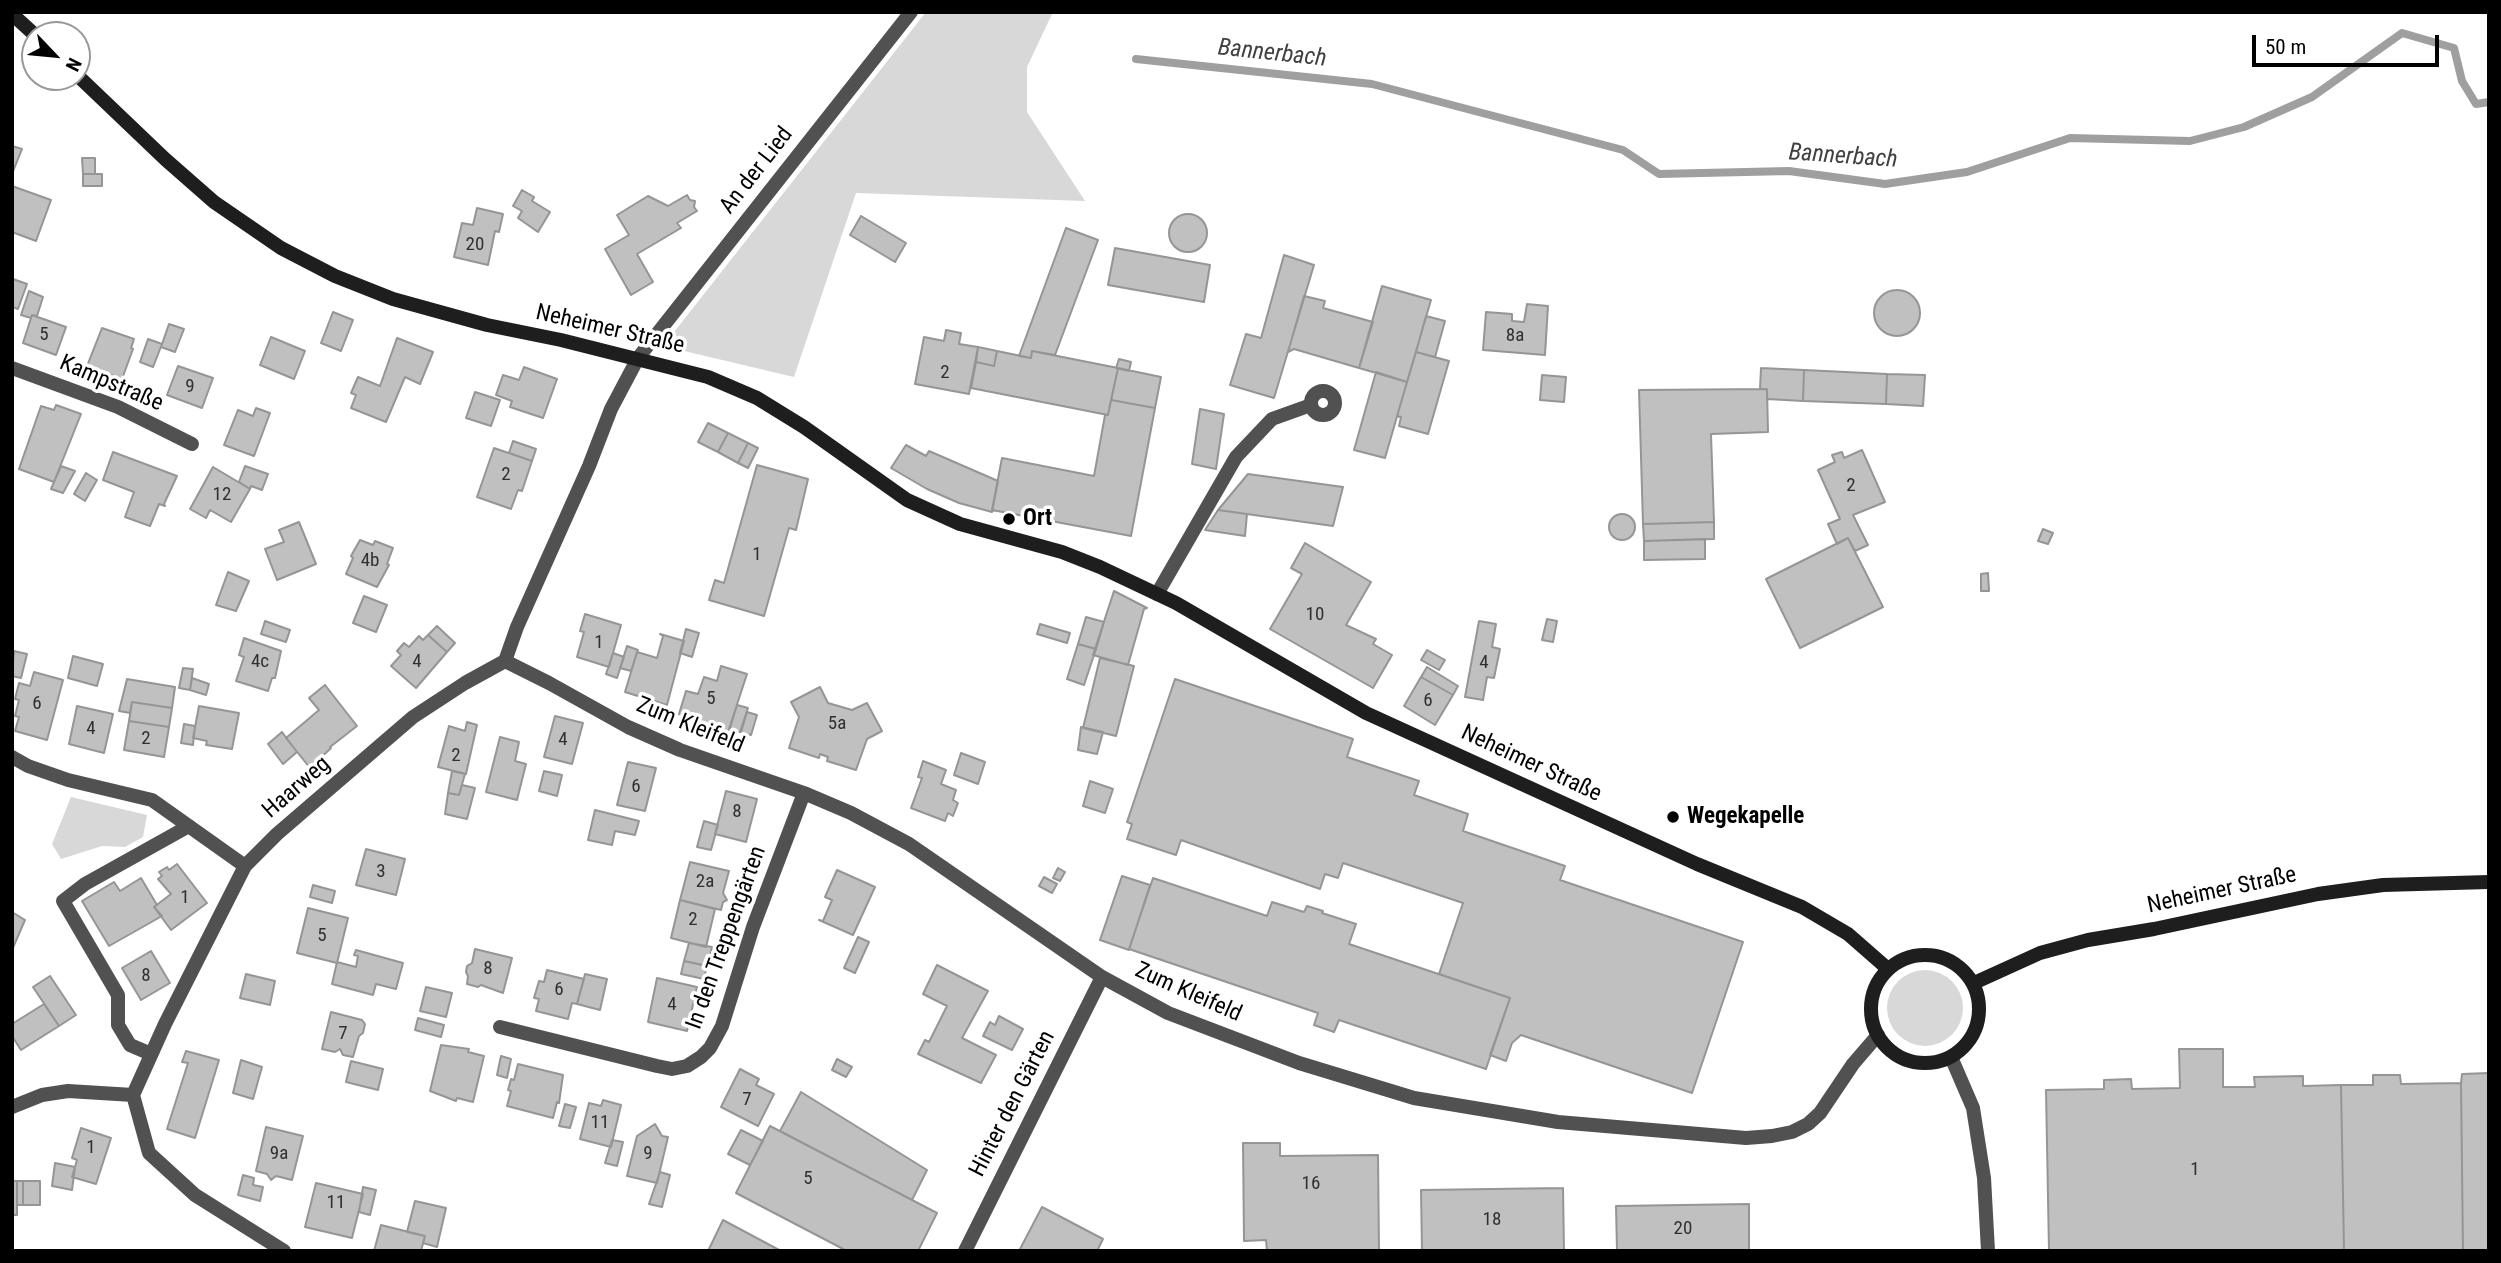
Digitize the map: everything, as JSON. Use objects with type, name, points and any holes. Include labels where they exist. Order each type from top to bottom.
[{"type":"main road","name":"Neheimer Straße","points":[[91,88],[214,202],[281,248],[335,276],[393,299],[487,325],[638,358],[708,377],[757,398],[804,427],[907,500],[935,514],[1004,537],[1062,552],[1157,594],[1366,713],[1697,864],[1802,907],[1849,934],[1888,969]]},
{"type":"main road","name":"Neheimer Straße","points":[[1974,984],[2040,953],[2088,940],[2154,929],[2318,894],[2383,885],[2489,882]]},
{"type":"main road","points":[[1927,954],[1941,956],[1955,962],[1974,984],[1980,1011],[1977,1025],[1971,1038],[1951,1057],[1937,1062],[1909,1061],[1896,1055],[1878,1035],[1872,1021],[1873,993],[1888,969],[1899,961],[1927,954]]},
{"type":"street","name":"An der Lied","points":[[638,358],[911,12]]},
{"type":"street","points":[[505,661],[517,627],[611,410],[638,358]]},
{"type":"street","name":"Kampstraße","points":[[12,368],[118,407],[192,444]]},
{"type":"street","points":[[1157,594],[1236,457],[1272,419],[1311,405]]},
{"type":"street","name":"Zum Kleifeld","points":[[505,661],[628,727],[680,750],[804,793],[851,813],[909,844],[1102,977],[1168,1013],[1299,1063],[1414,1098],[1558,1122],[1746,1138],[1772,1136],[1792,1132],[1808,1124],[1820,1113],[1853,1064],[1878,1035]]},
{"type":"street","name":"Haarweg","points":[[133,1095],[245,866],[277,834],[413,718],[465,683],[505,661]]},
{"type":"street","points":[[12,757],[28,766],[68,780],[152,800],[245,866]]},
{"type":"street","name":"In den Treppengärten","points":[[500,1027],[672,1069],[687,1066],[701,1057],[710,1048],[722,1026],[753,927],[804,793]]},
{"type":"street","points":[[151,1054],[130,1045],[118,1025],[118,995],[63,901],[85,884],[189,827]]},
{"type":"street","name":"Hinter den Gärten","points":[[965,1251],[1102,977]]},
{"type":"street","points":[[1951,1057],[1973,1108],[1984,1178],[1988,1251]]},
{"type":"street","points":[[12,1107],[42,1095],[68,1091],[133,1095],[149,1153],[195,1195],[284,1251]]},
{"type":"shaded area","points":[[926,12],[1053,12],[1027,67],[1027,112],[1085,201],[856,193],[794,377],[663,346]]},
{"type":"shaded area","points":[[71,797],[147,815],[143,837],[125,847],[102,846],[61,859],[52,844]]},
{"type":"shaded area","points":[[1925,970],[1940,973],[1952,981],[1960,993],[1963,1008],[1960,1023],[1952,1035],[1940,1043],[1925,1046],[1910,1043],[1898,1035],[1890,1023],[1887,1008],[1890,993],[1898,981],[1910,973]]},
{"type":"building","points":[[12,146],[22,149],[12,174]]},
{"type":"building","points":[[82,158],[95,158],[95,174],[83,174]]},
{"type":"building","points":[[83,174],[102,174],[102,186],[83,186]]},
{"type":"building","points":[[12,186],[51,200],[36,241],[12,232]]},
{"type":"building","points":[[522,190],[534,197],[532,201],[550,212],[538,232],[518,218],[522,211],[513,206]]},
{"type":"building","points":[[687,195],[690,200],[695,201],[694,207],[697,211],[677,223],[681,228],[637,254],[653,282],[631,295],[605,249],[629,235],[617,215],[648,196],[668,206]]},
{"type":"building","points":[[477,208],[503,214],[499,232],[495,231],[488,265],[454,257],[462,223],[473,225]]},
{"type":"building","points":[[1188,214],[1202,219],[1207,233],[1202,247],[1188,252],[1174,247],[1169,233],[1174,219]]},
{"type":"building","points":[[861,216],[906,243],[895,262],[850,235]]},
{"type":"building","points":[[1066,228],[1098,240],[1055,355],[1032,351],[1031,358],[1019,356]]},
{"type":"building","points":[[1115,248],[1210,265],[1204,302],[1108,285]]},
{"type":"building","points":[[1284,255],[1314,265],[1274,398],[1230,385],[1246,334],[1261,338]]},
{"type":"building","points":[[13,279],[27,284],[18,309],[12,307]]},
{"type":"building","points":[[1382,286],[1431,300],[1407,382],[1359,368]]},
{"type":"building","points":[[1897,290],[1913,297],[1920,313],[1913,329],[1897,336],[1881,329],[1874,313],[1881,297]]},
{"type":"building","points":[[29,291],[43,297],[37,316],[32,315],[31,318],[21,315]]},
{"type":"building","points":[[1304,296],[1325,301],[1323,308],[1373,322],[1359,368],[1294,349],[1288,352]]},
{"type":"building","points":[[1527,304],[1548,306],[1545,355],[1483,350],[1486,312],[1512,314],[1512,321],[1524,322]]},
{"type":"building","points":[[333,312],[353,320],[341,351],[321,343]]},
{"type":"building","points":[[32,315],[66,327],[56,355],[23,343]]},
{"type":"building","points":[[1426,316],[1445,321],[1435,357],[1416,352]]},
{"type":"building","points":[[169,324],[184,329],[175,352],[161,347]]},
{"type":"building","points":[[102,328],[134,339],[122,379],[87,366]]},
{"type":"building","points":[[946,330],[961,333],[959,344],[978,347],[969,394],[915,384],[924,337],[944,341]]},
{"type":"building","points":[[271,337],[305,351],[294,379],[260,365]]},
{"type":"building","points":[[397,338],[433,352],[420,384],[405,377],[386,422],[351,408],[356,395],[351,393],[358,377],[380,386]]},
{"type":"building","points":[[148,339],[162,344],[153,367],[140,362]]},
{"type":"building","points":[[978,347],[997,351],[994,366],[976,362]]},
{"type":"building","points":[[997,351],[1031,358],[1032,351],[1118,368],[1108,415],[971,388],[976,362],[994,366]]},
{"type":"building","points":[[1416,352],[1449,361],[1428,434],[1399,426],[1401,417],[1397,416]]},
{"type":"building","points":[[1119,359],[1131,362],[1129,371],[1116,368]]},
{"type":"building","points":[[178,366],[213,378],[202,408],[167,395]]},
{"type":"building","points":[[524,367],[557,379],[543,418],[510,407],[512,401],[496,395],[503,375],[519,380]]},
{"type":"building","points":[[1118,368],[1161,377],[1155,408],[1111,400]]},
{"type":"building","points":[[1761,368],[1804,370],[1803,401],[1767,399],[1767,389],[1760,389]]},
{"type":"building","points":[[1804,370],[1887,374],[1886,404],[1803,401]]},
{"type":"building","points":[[1376,372],[1407,382],[1385,458],[1354,450]]},
{"type":"building","points":[[1887,374],[1925,375],[1923,406],[1886,404]]},
{"type":"building","points":[[1542,375],[1566,377],[1564,402],[1540,400]]},
{"type":"building","points":[[1767,389],[1768,432],[1711,434],[1714,522],[1643,524],[1639,390]]},
{"type":"building","points":[[475,392],[500,400],[491,426],[466,418]]},
{"type":"building","points":[[1111,400],[1155,408],[1131,536],[992,510],[1002,458],[1094,476],[1105,415],[1108,415]]},
{"type":"building","points":[[56,405],[81,414],[54,482],[19,469],[41,406],[54,410]]},
{"type":"building","points":[[256,408],[270,413],[254,456],[224,445],[238,410],[253,416]]},
{"type":"building","points":[[1200,409],[1224,414],[1216,469],[1192,464]]},
{"type":"building","points":[[708,423],[728,433],[718,452],[698,442]]},
{"type":"building","points":[[728,433],[748,443],[738,463],[718,452]]},
{"type":"building","points":[[513,441],[536,449],[532,461],[509,453]]},
{"type":"building","points":[[748,443],[758,448],[748,468],[738,463]]},
{"type":"building","points":[[906,445],[926,456],[929,451],[998,481],[992,512],[959,503],[927,489],[891,468]]},
{"type":"building","points":[[494,448],[532,461],[522,491],[518,490],[511,509],[477,497]]},
{"type":"building","points":[[1862,450],[1885,502],[1853,515],[1868,545],[1855,551],[1848,538],[1837,544],[1828,524],[1840,519],[1818,470],[1835,462],[1832,455],[1842,452],[1844,458]]},
{"type":"building","points":[[113,452],[177,476],[165,506],[159,504],[150,526],[125,517],[134,492],[103,480]]},
{"type":"building","points":[[757,465],[808,479],[796,530],[789,528],[764,616],[709,600],[715,580],[724,583]]},
{"type":"building","points":[[61,466],[75,471],[63,493],[51,489]]},
{"type":"building","points":[[245,466],[268,474],[262,490],[251,486],[250,489],[239,482]]},
{"type":"building","points":[[213,467],[250,489],[231,522],[210,510],[206,518],[190,509]]},
{"type":"building","points":[[86,473],[97,480],[85,501],[74,494]]},
{"type":"building","points":[[1248,474],[1343,487],[1333,526],[1218,510]]},
{"type":"building","points":[[1218,510],[1247,514],[1245,536],[1205,530]]},
{"type":"building","points":[[1622,514],[1631,518],[1635,527],[1631,536],[1622,540],[1613,536],[1609,527],[1613,518]]},
{"type":"building","points":[[299,522],[316,564],[277,580],[265,549],[284,542],[279,530]]},
{"type":"building","points":[[1714,522],[1714,539],[1644,541],[1643,524]]},
{"type":"building","points":[[2043,529],[2053,533],[2048,544],[2038,541]]},
{"type":"building","points":[[1848,538],[1883,607],[1800,648],[1766,579]]},
{"type":"building","points":[[1705,539],[1705,559],[1644,560],[1644,541]]},
{"type":"building","points":[[360,540],[373,545],[375,541],[393,548],[387,564],[389,565],[377,587],[346,574],[353,558],[351,556]]},
{"type":"building","points":[[1305,543],[1371,582],[1346,625],[1376,639],[1373,644],[1392,655],[1373,688],[1270,629],[1302,574],[1291,568]]},
{"type":"building","points":[[228,572],[249,581],[236,611],[216,605]]},
{"type":"building","points":[[1988,573],[1989,591],[1981,591],[1981,574]]},
{"type":"building","points":[[1114,591],[1147,608],[1144,609],[1128,665],[1093,655]]},
{"type":"building","points":[[364,596],[387,605],[376,632],[353,623]]},
{"type":"building","points":[[585,614],[621,625],[609,667],[577,657],[584,632],[580,631]]},
{"type":"building","points":[[1086,617],[1104,622],[1096,649],[1078,644]]},
{"type":"building","points":[[1547,619],[1557,621],[1553,642],[1542,640]]},
{"type":"building","points":[[265,621],[290,630],[286,642],[261,634]]},
{"type":"building","points":[[1479,621],[1496,624],[1492,647],[1500,649],[1494,678],[1487,677],[1483,700],[1465,697]]},
{"type":"building","points":[[1040,624],[1070,633],[1067,643],[1037,634]]},
{"type":"building","points":[[437,626],[455,643],[447,652],[428,635]]},
{"type":"building","points":[[686,629],[699,633],[692,657],[680,653]]},
{"type":"building","points":[[660,634],[684,641],[667,705],[625,692],[637,652],[657,658],[663,636]]},
{"type":"building","points":[[428,635],[447,652],[416,688],[391,666],[401,655],[397,651],[404,643],[409,647],[419,636],[423,640]]},
{"type":"building","points":[[244,638],[281,651],[275,678],[272,678],[268,691],[236,681],[244,657],[239,655]]},
{"type":"building","points":[[1078,644],[1096,649],[1084,685],[1067,679]]},
{"type":"building","points":[[627,646],[638,650],[631,671],[620,668]]},
{"type":"building","points":[[1427,650],[1445,660],[1439,670],[1421,660]]},
{"type":"building","points":[[14,651],[27,654],[21,678],[12,676]]},
{"type":"building","points":[[613,653],[624,657],[617,678],[606,674]]},
{"type":"building","points":[[73,656],[103,664],[97,686],[68,678]]},
{"type":"building","points":[[1100,658],[1134,666],[1116,736],[1083,728]]},
{"type":"building","points":[[721,666],[747,674],[728,732],[679,714],[686,691],[698,694],[704,677],[717,681]]},
{"type":"building","points":[[1427,667],[1458,686],[1453,695],[1421,677]]},
{"type":"building","points":[[183,668],[193,669],[190,690],[179,688]]},
{"type":"building","points":[[34,672],[63,680],[47,740],[15,731],[19,717],[15,716],[19,700],[15,699],[19,683],[30,686]]},
{"type":"building","points":[[1421,677],[1453,695],[1435,725],[1404,706]]},
{"type":"building","points":[[192,678],[209,684],[206,695],[190,690]]},
{"type":"building","points":[[127,679],[175,687],[172,708],[132,702],[130,713],[119,711]]},
{"type":"building","points":[[1175,679],[1353,739],[1347,757],[1419,781],[1414,795],[1468,814],[1463,831],[1565,866],[1560,880],[1743,942],[1692,1093],[1521,1035],[1512,1043],[1506,1061],[1490,1055],[1510,998],[1439,974],[1463,903],[1343,863],[1338,878],[1325,874],[1320,889],[1181,840],[1176,855],[1127,839],[1132,824],[1127,822]]},
{"type":"building","points":[[325,685],[357,726],[330,747],[310,768],[286,738],[319,710],[309,698]]},
{"type":"building","points":[[820,687],[828,703],[852,710],[867,703],[882,731],[867,739],[856,770],[827,761],[828,757],[820,754],[819,758],[789,748],[799,717],[791,702]]},
{"type":"building","points":[[132,702],[172,708],[169,727],[129,721]]},
{"type":"building","points":[[737,705],[748,708],[740,732],[730,728]]},
{"type":"building","points":[[77,706],[113,714],[104,753],[69,744]]},
{"type":"building","points":[[199,706],[239,713],[232,749],[206,745],[207,741],[193,738]]},
{"type":"building","points":[[747,712],[757,715],[751,735],[741,732]]},
{"type":"building","points":[[555,716],[583,723],[572,764],[544,757]]},
{"type":"building","points":[[129,721],[169,727],[164,757],[124,750]]},
{"type":"building","points":[[467,722],[477,725],[466,774],[438,767],[449,726],[465,731]]},
{"type":"building","points":[[184,724],[195,726],[193,745],[181,743]]},
{"type":"building","points":[[1081,727],[1103,732],[1097,754],[1078,750]]},
{"type":"building","points":[[282,732],[297,752],[283,764],[268,744]]},
{"type":"building","points":[[500,737],[519,742],[515,761],[526,764],[517,800],[486,792]]},
{"type":"building","points":[[961,753],[985,762],[978,784],[954,775]]},
{"type":"building","points":[[923,761],[946,770],[941,784],[956,790],[953,800],[958,803],[953,816],[948,813],[945,821],[911,808],[922,778],[918,777]]},
{"type":"building","points":[[628,762],[656,768],[645,811],[617,805]]},
{"type":"building","points":[[452,771],[465,774],[459,795],[448,793]]},
{"type":"building","points":[[544,771],[562,775],[557,796],[539,791]]},
{"type":"building","points":[[1090,781],[1113,789],[1105,813],[1083,806]]},
{"type":"building","points":[[462,785],[475,788],[467,819],[445,814],[448,793],[459,795]]},
{"type":"building","points":[[726,791],[757,799],[746,842],[715,834]]},
{"type":"building","points":[[595,810],[639,821],[635,835],[615,831],[612,845],[588,840]]},
{"type":"building","points":[[704,821],[718,825],[711,850],[697,847]]},
{"type":"building","points":[[366,849],[405,859],[396,895],[356,885]]},
{"type":"building","points":[[690,862],[729,871],[723,893],[727,900],[723,902],[721,910],[680,900]]},
{"type":"building","points":[[177,864],[207,903],[171,930],[154,907],[171,894],[158,879],[162,876],[159,872],[167,867],[169,870]]},
{"type":"building","points":[[1058,868],[1065,872],[1060,881],[1053,878]]},
{"type":"building","points":[[837,870],[875,887],[853,935],[819,920],[823,921],[832,900],[825,897]]},
{"type":"building","points":[[1122,876],[1150,885],[1129,950],[1100,940]]},
{"type":"building","points":[[1044,877],[1057,884],[1052,893],[1039,886]]},
{"type":"building","points":[[141,878],[157,905],[154,907],[162,916],[109,946],[82,901],[114,882],[120,891]]},
{"type":"building","points":[[1153,878],[1267,916],[1272,902],[1304,912],[1307,906],[1323,911],[1322,913],[1356,924],[1349,944],[1510,998],[1486,1069],[1339,1020],[1334,1032],[1314,1025],[1318,1013],[1129,949]]},
{"type":"building","points":[[313,885],[335,891],[332,903],[310,897]]},
{"type":"building","points":[[680,900],[715,909],[706,947],[671,938]]},
{"type":"building","points":[[308,908],[348,918],[337,963],[297,953]]},
{"type":"building","points":[[12,912],[25,920],[12,950]]},
{"type":"building","points":[[858,937],[869,942],[855,973],[844,968]]},
{"type":"building","points":[[689,943],[712,947],[708,966],[684,961]]},
{"type":"building","points":[[475,949],[512,958],[503,993],[481,985],[478,987],[467,984],[467,966],[472,963]]},
{"type":"building","points":[[356,950],[403,963],[396,989],[376,984],[373,995],[332,984],[337,962],[356,967]]},
{"type":"building","points":[[151,951],[170,983],[141,1000],[122,968]]},
{"type":"building","points":[[684,961],[707,966],[704,979],[681,974]]},
{"type":"building","points":[[937,965],[988,991],[962,1038],[996,1055],[981,1083],[918,1054],[925,1040],[929,1042],[947,1006],[923,994]]},
{"type":"building","points":[[547,970],[584,979],[577,1004],[572,1003],[568,1019],[536,1011],[539,999],[534,998],[539,981],[544,982]]},
{"type":"building","points":[[246,974],[275,981],[270,1005],[240,998]]},
{"type":"building","points":[[585,974],[607,979],[600,1010],[577,1004]]},
{"type":"building","points":[[50,976],[76,1015],[59,1026],[33,987]]},
{"type":"building","points":[[657,978],[697,987],[687,1031],[648,1022]]},
{"type":"building","points":[[426,987],[452,993],[446,1017],[420,1011]]},
{"type":"building","points":[[44,1004],[59,1026],[21,1050],[12,1036],[12,1024]]},
{"type":"building","points":[[331,1012],[362,1020],[365,1024],[353,1057],[343,1055],[340,1049],[335,1052],[322,1049]]},
{"type":"building","points":[[999,1016],[1023,1029],[1012,1050],[983,1036],[990,1022],[995,1025]]},
{"type":"building","points":[[418,1018],[444,1025],[441,1037],[415,1030]]},
{"type":"building","points":[[441,1045],[469,1049],[468,1052],[484,1056],[473,1102],[457,1098],[456,1101],[430,1091]]},
{"type":"building","points":[[2179,1049],[2223,1049],[2223,1087],[2255,1087],[2254,1077],[2303,1076],[2303,1086],[2341,1085],[2344,1251],[2049,1251],[2046,1090],[2104,1089],[2104,1080],[2131,1079],[2132,1089],[2180,1088]]},
{"type":"building","points":[[186,1051],[219,1060],[195,1138],[167,1129],[188,1063],[182,1062]]},
{"type":"building","points":[[501,1056],[511,1059],[507,1078],[497,1075]]},
{"type":"building","points":[[837,1059],[852,1067],[846,1077],[832,1070]]},
{"type":"building","points":[[241,1060],[262,1067],[253,1099],[233,1093]]},
{"type":"building","points":[[351,1061],[383,1069],[378,1090],[346,1082]]},
{"type":"building","points":[[518,1064],[563,1075],[559,1103],[557,1102],[553,1118],[507,1106],[511,1091],[508,1090]]},
{"type":"building","points":[[740,1069],[759,1079],[756,1085],[774,1094],[758,1126],[721,1107]]},
{"type":"building","points":[[2489,1073],[2489,1251],[2463,1251],[2462,1074]]},
{"type":"building","points":[[2373,1075],[2400,1075],[2401,1084],[2461,1083],[2463,1251],[2344,1251],[2341,1085],[2373,1085]]},
{"type":"building","points":[[801,1092],[927,1170],[912,1200],[780,1131]]},
{"type":"building","points":[[603,1100],[621,1105],[611,1147],[580,1139],[589,1103],[601,1106]]},
{"type":"building","points":[[565,1104],[576,1107],[570,1128],[559,1126]]},
{"type":"building","points":[[655,1124],[662,1136],[668,1137],[657,1183],[627,1176],[637,1136]]},
{"type":"building","points":[[770,1126],[937,1213],[918,1251],[847,1251],[736,1193]]},
{"type":"building","points":[[266,1127],[303,1136],[292,1180],[276,1176],[271,1180],[267,1174],[256,1171]]},
{"type":"building","points":[[81,1128],[111,1138],[96,1184],[72,1177],[77,1160],[72,1158]]},
{"type":"building","points":[[741,1130],[763,1141],[750,1165],[728,1154]]},
{"type":"building","points":[[612,1140],[623,1142],[617,1166],[605,1163]]},
{"type":"building","points":[[1243,1143],[1280,1143],[1280,1156],[1378,1155],[1379,1251],[1267,1251],[1266,1240],[1244,1241]]},
{"type":"building","points":[[55,1163],[75,1167],[72,1190],[52,1186]]},
{"type":"building","points":[[660,1172],[670,1175],[662,1207],[649,1204]]},
{"type":"building","points":[[243,1175],[254,1178],[253,1185],[263,1187],[260,1201],[238,1195]]},
{"type":"building","points":[[12,1181],[17,1181],[17,1215],[12,1215]]},
{"type":"building","points":[[17,1181],[23,1181],[23,1205],[17,1205]]},
{"type":"building","points":[[23,1181],[40,1181],[40,1205],[23,1205]]},
{"type":"building","points":[[316,1183],[363,1194],[352,1238],[305,1227]]},
{"type":"building","points":[[363,1187],[376,1190],[370,1215],[359,1212]]},
{"type":"building","points":[[1563,1188],[1564,1251],[1422,1251],[1421,1190]]},
{"type":"building","points":[[415,1201],[446,1208],[437,1247],[423,1243],[425,1236],[407,1232]]},
{"type":"building","points":[[1749,1204],[1749,1251],[1617,1251],[1616,1206]]},
{"type":"building","points":[[1042,1207],[1103,1239],[1097,1251],[1019,1251]]},
{"type":"building","points":[[723,1220],[781,1251],[708,1251]]},
{"type":"building","points":[[381,1225],[425,1236],[421,1251],[374,1251]]},
{"type":"waterway","name":"Bannerbach","points":[[1136,59],[1372,84],[1623,150],[1659,174],[1789,171],[1885,184],[1967,172],[2070,138],[2190,141],[2244,127],[2312,97],[2402,33],[2454,48],[2462,81],[2476,104],[2489,102]]},
{"type":"place","name":"Ort","points":[[1009,519]]},
{"type":"place","name":"Wegekapelle","points":[[1673,817]]}]
